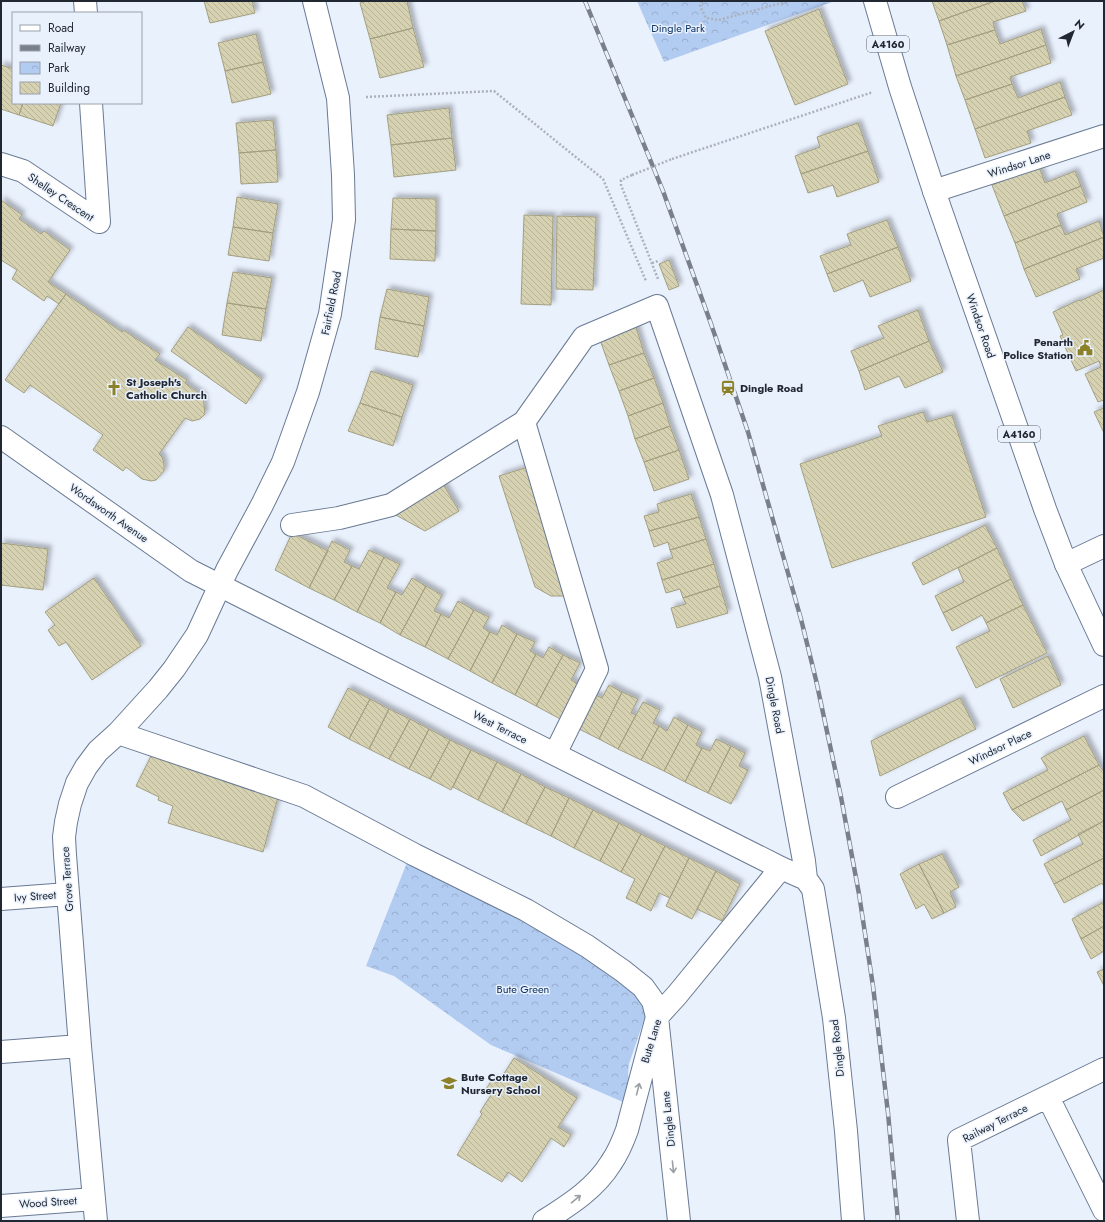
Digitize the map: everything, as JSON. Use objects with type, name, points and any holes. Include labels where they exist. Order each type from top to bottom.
[{"type":"street","points":[[85,1],[86,12]]},
{"type":"street","name":"Fairfield Road","points":[[220,586],[283,462],[308,392],[330,314],[344,220],[343,176],[338,98],[314,1]]},
{"type":"street","name":"Windsor Road","points":[[876,1],[900,87],[934,191],[1045,509],[1066,564],[1104,645]]},
{"type":"street","name":"Shelley Crescent","points":[[1,164],[23,171],[99,222],[91,104]]},
{"type":"street","name":"Windsor Lane","points":[[934,191],[1104,136]]},
{"type":"street","points":[[292,525],[338,518],[391,505],[524,422],[584,337],[657,306]]},
{"type":"street","name":"Dingle Road","points":[[657,306],[722,495],[770,677],[806,879],[814,889],[834,1018],[846,1131],[852,1221]]},
{"type":"street","points":[[524,422],[597,669],[555,754]]},
{"type":"street","name":"Wordsworth Avenue","points":[[1,437],[192,571],[220,586]]},
{"type":"street","points":[[1066,564],[1104,546]]},
{"type":"street","name":"Grove Terrace","points":[[96,1221],[80,1046],[64,837],[70,804],[76,783],[86,767],[98,752],[118,733],[158,689],[174,669],[197,635],[220,586]]},
{"type":"street","name":"West Terrace","points":[[220,586],[781,868]]},
{"type":"street","name":"Windsor Place","points":[[897,797],[1104,696]]},
{"type":"street","name":"Dingle Lane","points":[[118,733],[304,796],[526,910],[587,946],[643,987],[653,1001],[657,1017],[679,1221]]},
{"type":"street","points":[[781,868],[806,879]]},
{"type":"street","name":"Bute Lane","points":[[544,1221],[569,1205],[595,1184],[611,1164],[621,1146],[627,1130],[657,1017],[677,995],[781,868]]},
{"type":"street","name":"Ivy Street","points":[[1,898],[68,894]]},
{"type":"street","points":[[1,1052],[80,1046]]},
{"type":"street","name":"Railway Terrace","points":[[968,1221],[959,1140],[1104,1069]]},
{"type":"street","points":[[1048,1097],[1104,1210]]},
{"type":"street","name":"Wood Street","points":[[1,1206],[94,1199]]},
{"type":"path","points":[[702,1],[700,6],[706,18],[719,20],[789,1]]},
{"type":"path","points":[[338,98],[494,91],[603,179],[657,306]]},
{"type":"path","points":[[657,306],[664,291],[621,185],[621,180],[672,159],[874,92]]},
{"type":"path","points":[[652,264],[658,261]]},
{"type":"green space","name":"Dingle Park","points":[[637,1],[835,1],[664,62]]},
{"type":"green space","name":"Bute Green","points":[[408,860],[521,913],[635,992],[646,1014],[629,1064],[628,1074],[630,1083],[623,1102],[491,1045],[394,976],[366,966]]},
{"type":"building","points":[[204,1],[252,1],[255,13],[210,23]]},
{"type":"building","points":[[367,1],[407,1],[413,28],[370,39],[360,3]]},
{"type":"building","points":[[932,1],[995,1],[939,21]]},
{"type":"building","points":[[995,1],[1022,1],[1026,11],[993,22],[995,30],[947,45],[939,21]]},
{"type":"building","points":[[819,9],[848,84],[795,105],[765,31]]},
{"type":"building","points":[[413,28],[424,67],[380,78],[370,39]]},
{"type":"building","points":[[1041,29],[1046,45],[956,76],[947,45],[995,30],[1000,44]]},
{"type":"building","points":[[256,34],[263,62],[225,71],[218,43]]},
{"type":"building","points":[[1046,45],[1051,63],[1010,77],[1012,84],[965,100],[956,76]]},
{"type":"building","points":[[263,62],[271,94],[232,103],[225,71]]},
{"type":"building","points":[[1,65],[12,69],[12,104],[23,104],[19,115],[1,109]]},
{"type":"building","points":[[1060,82],[1065,97],[975,129],[965,100],[1012,84],[1018,98]]},
{"type":"building","points":[[1065,97],[1072,115],[1027,131],[1031,143],[985,158],[975,129]]},
{"type":"building","points":[[23,104],[61,104],[53,126],[19,115]]},
{"type":"building","points":[[449,108],[452,138],[391,145],[387,115]]},
{"type":"building","points":[[273,120],[276,150],[239,153],[236,123]]},
{"type":"building","points":[[858,123],[868,151],[801,174],[795,156],[820,147],[817,137]]},
{"type":"building","points":[[452,138],[456,170],[394,177],[391,145]]},
{"type":"building","points":[[276,150],[278,182],[241,184],[239,153]]},
{"type":"building","points":[[868,151],[879,182],[837,197],[833,185],[808,193],[801,174]]},
{"type":"building","points":[[1039,167],[1045,183],[1075,171],[1081,186],[1004,216],[992,185]]},
{"type":"building","points":[[1081,186],[1087,202],[1057,214],[1061,225],[1015,243],[1004,216]]},
{"type":"building","points":[[237,197],[278,204],[273,233],[233,227]]},
{"type":"building","points":[[393,198],[436,199],[436,231],[391,229]]},
{"type":"building","points":[[1,200],[22,215],[19,219],[41,234],[44,231],[70,250],[48,282],[66,294],[59,304],[47,296],[44,301],[12,279],[17,270],[1,260]]},
{"type":"building","points":[[524,215],[553,216],[551,305],[521,304]]},
{"type":"building","points":[[557,216],[596,217],[593,290],[556,289]]},
{"type":"building","points":[[887,220],[898,247],[827,274],[820,256],[851,245],[847,234]]},
{"type":"building","points":[[1099,221],[1104,237],[1024,269],[1015,243],[1061,225],[1065,235]]},
{"type":"building","points":[[233,227],[273,233],[269,261],[228,255]]},
{"type":"building","points":[[391,229],[436,231],[435,261],[390,259]]},
{"type":"building","points":[[1104,237],[1104,258],[1076,269],[1080,279],[1036,297],[1024,269]]},
{"type":"building","points":[[898,247],[911,281],[870,297],[863,280],[834,292],[827,274]]},
{"type":"building","points":[[669,260],[679,286],[669,290],[659,264]]},
{"type":"building","points":[[233,272],[272,278],[266,309],[227,303]]},
{"type":"building","points":[[387,289],[429,297],[424,326],[380,317]]},
{"type":"building","name":"Penarth Police Station","points":[[1104,290],[1104,400],[1098,402],[1085,374],[1101,367],[1099,361],[1076,371],[1060,336],[1063,335],[1053,312]]},
{"type":"building","name":"St Joseph's Catholic Church","points":[[66,294],[122,332],[123,330],[160,354],[155,360],[187,380],[185,383],[203,396],[205,414],[200,419],[192,421],[185,418],[159,454],[164,463],[164,471],[156,480],[151,481],[142,479],[126,467],[123,471],[93,450],[103,435],[30,385],[24,393],[5,380]]},
{"type":"building","points":[[227,303],[266,309],[261,341],[222,335]]},
{"type":"building","points":[[918,310],[929,341],[859,371],[851,351],[884,338],[878,326]]},
{"type":"building","points":[[380,317],[424,326],[418,357],[375,349]]},
{"type":"building","points":[[188,327],[262,379],[246,404],[171,351]]},
{"type":"building","points":[[636,327],[644,353],[609,365],[600,340]]},
{"type":"building","points":[[929,341],[943,372],[905,388],[899,376],[865,390],[859,371]]},
{"type":"building","points":[[644,353],[654,378],[619,391],[609,365]]},
{"type":"building","points":[[371,371],[413,385],[402,417],[360,403]]},
{"type":"building","points":[[654,378],[663,403],[628,416],[619,391]]},
{"type":"building","points":[[360,403],[402,417],[393,446],[348,431]]},
{"type":"building","points":[[663,403],[670,426],[635,439],[628,416]]},
{"type":"building","points":[[1104,408],[1104,433],[1094,412]]},
{"type":"building","points":[[923,412],[927,422],[952,415],[986,517],[832,568],[800,464],[882,436],[878,426]]},
{"type":"building","points":[[670,426],[679,450],[644,462],[635,439]]},
{"type":"building","points":[[679,450],[689,479],[654,491],[644,462]]},
{"type":"building","points":[[528,467],[566,596],[551,596],[535,587],[499,476]]},
{"type":"building","points":[[443,484],[459,511],[425,531],[394,514]]},
{"type":"building","points":[[691,494],[699,517],[649,531],[644,516],[659,512],[657,504]]},
{"type":"building","points":[[699,517],[706,539],[670,550],[668,542],[654,547],[649,531]]},
{"type":"building","points":[[985,525],[997,548],[923,585],[912,563]]},
{"type":"building","points":[[292,533],[328,551],[309,588],[275,570]]},
{"type":"building","points":[[706,539],[714,564],[662,580],[657,563],[673,558],[670,550]]},
{"type":"building","points":[[332,541],[350,550],[344,562],[352,566],[334,600],[309,588]]},
{"type":"building","points":[[1,543],[48,549],[43,590],[1,585]]},
{"type":"building","points":[[997,548],[1011,579],[943,613],[935,596],[964,582],[958,568]]},
{"type":"building","points":[[369,550],[384,557],[357,612],[334,600],[352,566],[359,569]]},
{"type":"building","points":[[384,557],[400,564],[387,588],[396,592],[380,623],[357,612]]},
{"type":"building","points":[[714,564],[720,586],[683,598],[680,589],[666,593],[662,580]]},
{"type":"building","points":[[94,578],[141,646],[92,680],[66,642],[59,646],[48,630],[55,625],[45,612]]},
{"type":"building","points":[[412,578],[426,586],[400,635],[380,623],[396,592],[402,595]]},
{"type":"building","points":[[1011,579],[1023,605],[986,623],[982,615],[952,631],[943,613]]},
{"type":"building","points":[[426,586],[442,595],[434,611],[441,614],[425,647],[400,635]]},
{"type":"building","points":[[720,586],[728,613],[677,628],[671,608],[686,604],[683,598]]},
{"type":"building","points":[[458,601],[474,610],[448,659],[425,647],[441,614],[449,618]]},
{"type":"building","points":[[1023,605],[1047,653],[976,688],[956,647],[990,631],[986,623]]},
{"type":"building","points":[[474,610],[489,617],[483,628],[490,632],[470,671],[448,659]]},
{"type":"building","points":[[502,625],[517,634],[492,683],[470,671],[490,632],[497,635]]},
{"type":"building","points":[[517,634],[535,642],[530,651],[536,654],[515,695],[492,683]]},
{"type":"building","points":[[549,647],[563,655],[536,706],[515,695],[536,654],[543,658]]},
{"type":"building","points":[[563,655],[580,663],[571,680],[582,686],[564,721],[536,706]]},
{"type":"building","points":[[1048,656],[1061,685],[1013,708],[1000,679]]},
{"type":"building","points":[[609,685],[622,692],[599,739],[575,727],[593,694],[602,698]]},
{"type":"building","points":[[348,688],[370,699],[349,739],[328,727]]},
{"type":"building","points":[[622,692],[638,699],[631,713],[636,715],[618,749],[599,739]]},
{"type":"building","points":[[960,698],[976,729],[880,776],[871,741]]},
{"type":"building","points":[[370,699],[389,709],[369,749],[349,739]]},
{"type":"building","points":[[643,702],[660,710],[653,723],[659,726],[641,760],[618,749]]},
{"type":"building","points":[[389,709],[410,719],[389,759],[369,749]]},
{"type":"building","points":[[674,717],[688,725],[664,771],[641,760],[659,726],[667,731]]},
{"type":"building","points":[[410,719],[429,729],[409,769],[389,759]]},
{"type":"building","points":[[688,725],[702,732],[696,745],[702,748],[685,782],[664,771]]},
{"type":"building","points":[[429,729],[450,740],[430,779],[409,769]]},
{"type":"building","points":[[1084,736],[1099,765],[1012,810],[1003,793],[1048,770],[1041,758]]},
{"type":"building","points":[[716,739],[731,746],[708,793],[685,782],[702,748],[710,751]]},
{"type":"building","points":[[450,740],[471,750],[451,790],[430,779]]},
{"type":"building","points":[[731,746],[745,753],[739,766],[748,770],[731,804],[708,793]]},
{"type":"building","points":[[471,750],[497,762],[478,800],[453,787]]},
{"type":"building","points":[[152,754],[278,797],[263,852],[168,823],[173,806],[158,800],[159,797],[136,786]]},
{"type":"building","points":[[497,762],[521,774],[502,812],[478,800]]},
{"type":"building","points":[[1099,765],[1104,772],[1104,790],[1066,810],[1062,801],[1023,821],[1012,810]]},
{"type":"building","points":[[521,774],[545,787],[526,824],[502,812]]},
{"type":"building","points":[[545,787],[569,798],[551,836],[526,824]]},
{"type":"building","points":[[1104,790],[1104,821],[1041,856],[1033,840],[1071,820],[1066,810]]},
{"type":"building","points":[[569,798],[593,810],[574,848],[551,836]]},
{"type":"building","points":[[593,810],[619,823],[600,861],[574,848]]},
{"type":"building","points":[[1104,821],[1104,858],[1054,884],[1044,864],[1083,844],[1078,834]]},
{"type":"building","points":[[619,823],[641,834],[621,872],[600,861]]},
{"type":"building","points":[[641,834],[665,846],[636,903],[626,898],[635,879],[621,872]]},
{"type":"building","points":[[665,846],[689,858],[670,898],[659,893],[651,911],[636,903]]},
{"type":"building","points":[[942,854],[959,887],[950,892],[956,907],[944,913],[919,864]]},
{"type":"building","points":[[689,858],[716,871],[692,919],[666,906]]},
{"type":"building","points":[[1104,858],[1104,887],[1102,883],[1064,903],[1054,884]]},
{"type":"building","points":[[919,864],[944,913],[932,919],[924,904],[916,909],[900,874]]},
{"type":"building","points":[[716,871],[740,884],[722,921],[697,909]]},
{"type":"building","points":[[1104,902],[1104,926],[1081,939],[1072,919]]},
{"type":"building","points":[[1104,926],[1104,951],[1091,959],[1081,939]]},
{"type":"building","points":[[1104,969],[1104,986],[1097,972]]},
{"type":"building","points":[[514,1058],[577,1098],[558,1127],[571,1135],[564,1147],[551,1138],[522,1182],[508,1172],[502,1182],[457,1155],[482,1114],[480,1112],[491,1095],[484,1092],[492,1080],[498,1083]]},
{"type":"railway","points":[[585,1],[663,191],[710,321],[748,432],[801,619],[816,680],[841,797],[859,894],[873,986],[888,1113],[898,1221]]},
{"type":"place","name":"Penarth Police Station","points":[[1085,348]]},
{"type":"place","name":"St Joseph's Catholic Church","points":[[114,388]]},
{"type":"place","name":"Dingle Road","points":[[728,388]]},
{"type":"place","name":"Bute Cottage Nursery School","points":[[449,1083]]}]
